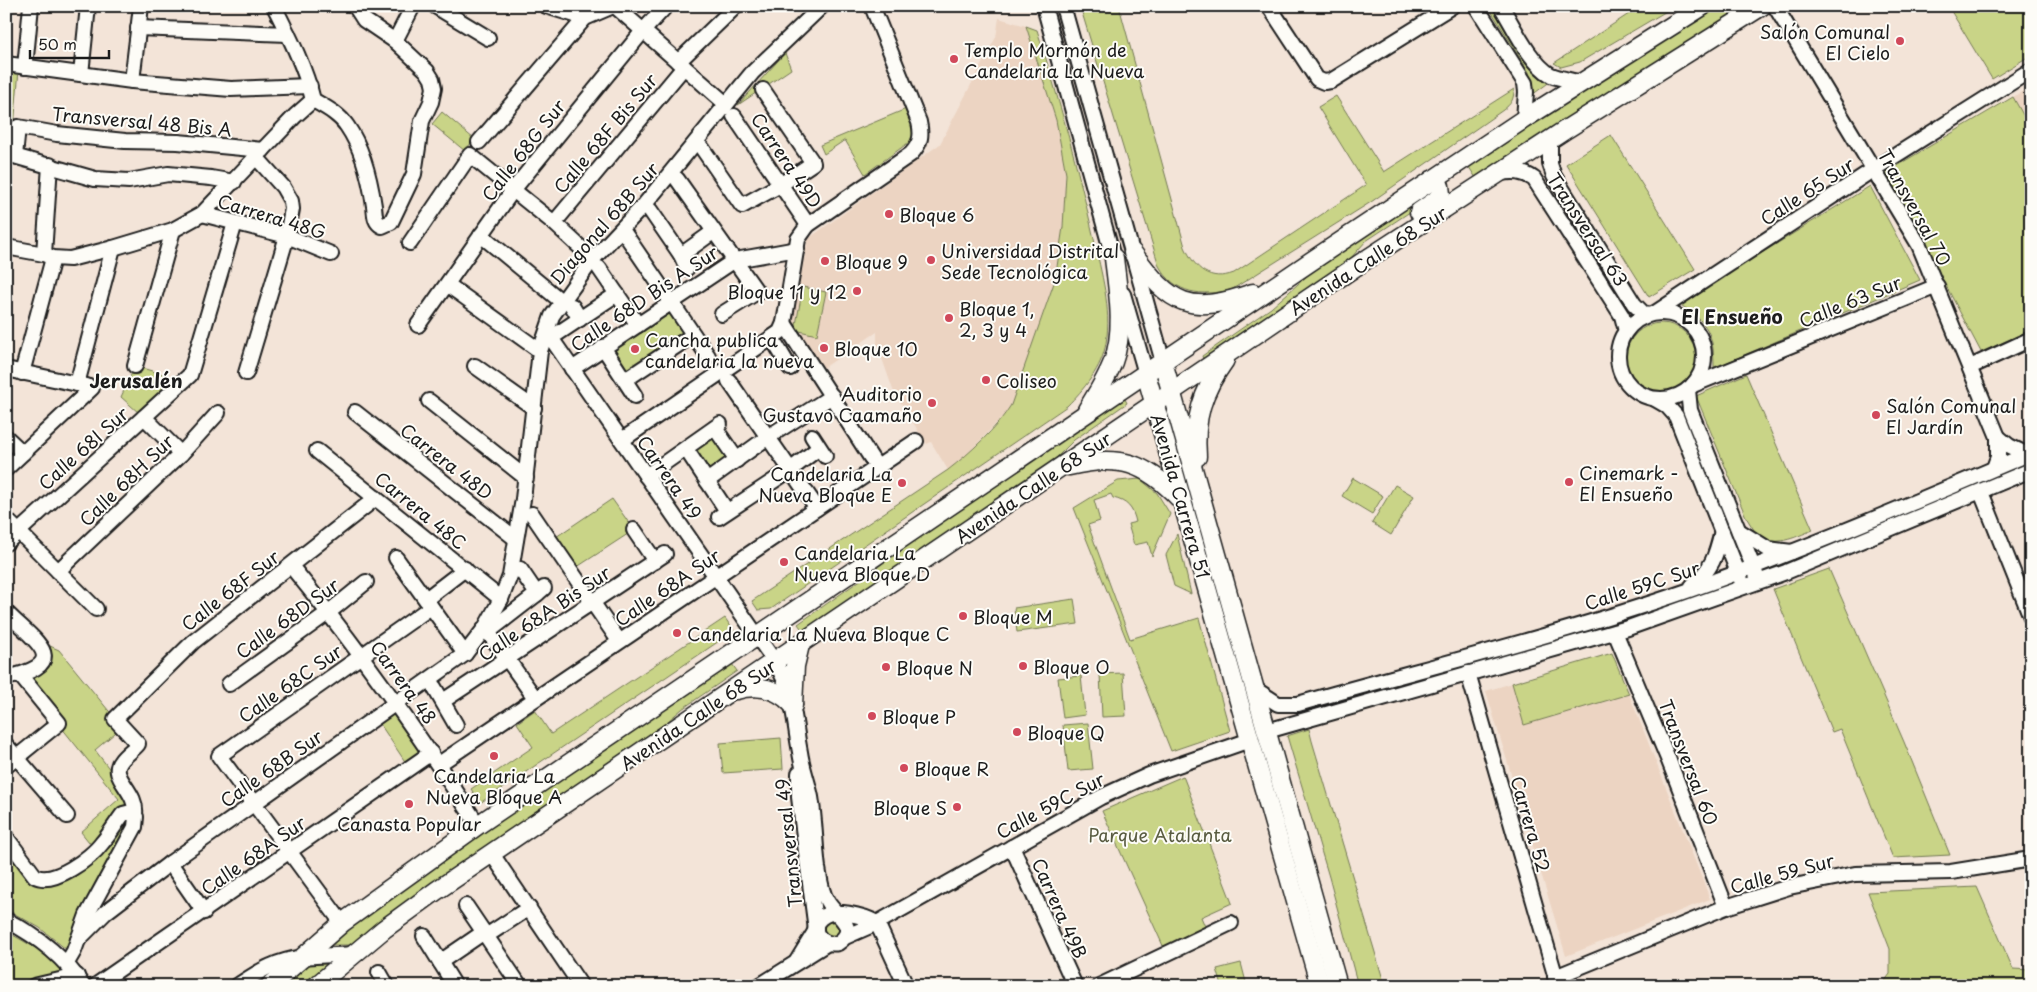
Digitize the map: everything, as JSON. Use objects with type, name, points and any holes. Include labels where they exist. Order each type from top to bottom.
[{"type":"main road","name":"Avenida Calle 68 Sur","points":[[270,986],[342,923],[478,825],[1432,180],[1703,6]]},
{"type":"main road","name":"Avenida Calle 68 Sur","points":[[316,986],[384,929],[492,854],[1233,350],[1550,140],[1762,6]]},
{"type":"main road","points":[[1361,264],[1391,231],[1440,198],[1442,194],[1440,186],[1432,180]]},
{"type":"main road","points":[[1133,253],[1163,290],[1173,298],[1187,303],[1218,304],[1274,286]]},
{"type":"main road","points":[[1083,416],[1105,380],[1116,348],[1119,312],[1114,258]]},
{"type":"main road","points":[[1198,488],[1196,429],[1201,404],[1216,374],[1233,350]]},
{"type":"main road","name":"Avenida Carrera 51","points":[[1163,362],[1338,986]]},
{"type":"main road","name":"Avenida Carrera 51","points":[[1146,374],[1320,986]]},
{"type":"main road","points":[[1061,467],[1098,461],[1124,462],[1152,473],[1182,501]]},
{"type":"main road","points":[[793,705],[795,666],[800,645]]},
{"type":"main road","points":[[730,692],[752,687],[764,688],[780,694],[793,705]]},
{"type":"main road","points":[[366,905],[380,914],[384,929]]},
{"type":"street","points":[[25,67],[31,6]]},
{"type":"street","points":[[81,74],[88,6]]},
{"type":"street","points":[[132,82],[141,6]]},
{"type":"street","points":[[274,6],[288,34],[312,93],[346,125],[362,155],[370,184],[376,221],[382,226],[391,222],[396,214],[414,174],[422,120],[431,102],[434,88],[432,79],[427,71],[395,41],[364,20],[355,6]]},
{"type":"street","points":[[395,41],[413,6]]},
{"type":"street","points":[[435,6],[488,38]]},
{"type":"street","points":[[546,6],[585,18]]},
{"type":"street","points":[[479,142],[585,18],[614,6],[644,30],[726,104]]},
{"type":"street","name":"Calle 68G Sur","points":[[418,325],[513,190],[644,30],[666,6]]},
{"type":"street","name":"Calle 68F Bis Sur","points":[[554,223],[681,64],[736,6]]},
{"type":"street","name":"Diagonal 68B Sur","points":[[487,630],[510,576],[526,478],[540,351],[552,316],[567,303],[596,263],[752,73],[822,6]]},
{"type":"street","points":[[622,440],[780,332],[784,323],[798,239],[808,226],[912,154],[921,140],[919,122],[872,6]]},
{"type":"street","name":"Avenida Carrera 51","points":[[1044,6],[1146,374]]},
{"type":"street","name":"Avenida Carrera 51","points":[[1063,6],[1163,362]]},
{"type":"street","points":[[1269,6],[1309,68],[1317,79],[1324,82],[1331,81],[1452,6]]},
{"type":"street","points":[[1476,6],[1525,83],[1524,120]]},
{"type":"street","points":[[1501,6],[1534,60],[1544,70],[1553,76],[1582,82]]},
{"type":"street","name":"Transversal 70","points":[[1775,6],[1911,231],[1936,286],[1998,437],[1998,458],[1994,468]]},
{"type":"street","points":[[138,28],[288,34]]},
{"type":"street","points":[[6,64],[132,82],[312,93]]},
{"type":"street","name":"Calle 65 Sur","points":[[1650,314],[2031,70]]},
{"type":"street","points":[[702,148],[742,206],[780,185],[813,163],[763,90]]},
{"type":"street","points":[[6,247],[49,256],[70,258],[113,248],[173,230],[202,214],[234,182],[312,93]]},
{"type":"street","name":"Carrera 49D","points":[[734,116],[808,226]]},
{"type":"street","name":"Transversal 48 Bis A","points":[[11,155],[18,127],[57,134],[125,141],[178,142],[259,154]]},
{"type":"street","name":"Transversal 63","points":[[1550,140],[1550,164],[1554,176],[1634,304],[1650,314]]},
{"type":"street","points":[[246,373],[287,236],[292,209],[292,201],[259,154]]},
{"type":"street","points":[[11,155],[95,179],[129,181],[168,174],[234,182]]},
{"type":"street","points":[[410,243],[470,155],[554,223],[596,263],[638,324]]},
{"type":"street","points":[[22,373],[49,256],[50,166]]},
{"type":"street","name":"Transversal 63","points":[[1500,173],[1515,171],[1534,179],[1615,305],[1626,331]]},
{"type":"street","points":[[677,179],[712,232],[757,292],[722,314]]},
{"type":"street","points":[[650,210],[681,255],[687,268]]},
{"type":"street","name":"Carrera 48G","points":[[202,214],[287,236],[331,254]]},
{"type":"street","name":"Calle 68I Sur","points":[[6,543],[190,375],[235,223]]},
{"type":"street","points":[[135,366],[173,230]]},
{"type":"street","points":[[681,255],[712,232]]},
{"type":"street","points":[[625,234],[708,356]]},
{"type":"street","points":[[481,235],[567,303],[580,318],[616,294]]},
{"type":"street","points":[[77,384],[113,248]]},
{"type":"street","name":"Calle 68D Bis A Sur","points":[[572,368],[734,260],[797,249]]},
{"type":"street","points":[[448,284],[540,351]]},
{"type":"street","name":"Calle 63 Sur","points":[[1690,388],[1936,286]]},
{"type":"street","points":[[1655,399],[1678,396],[1690,388],[1700,374],[1704,362],[1704,349],[1700,337],[1693,326],[1682,318],[1668,313],[1650,314],[1631,324],[1618,351],[1622,373],[1635,390],[1667,406],[1676,416],[1744,587]]},
{"type":"street","name":"Carrera 49","points":[[580,318],[551,338],[757,637]]},
{"type":"street","points":[[784,323],[877,467]]},
{"type":"street","points":[[625,380],[693,335]]},
{"type":"street","points":[[772,338],[790,368]]},
{"type":"street","points":[[1970,367],[2031,339]]},
{"type":"street","points":[[603,347],[635,396]]},
{"type":"street","points":[[475,366],[534,408]]},
{"type":"street","points":[[6,369],[92,388],[6,469]]},
{"type":"street","points":[[729,380],[817,508]]},
{"type":"street","points":[[1690,388],[1690,410],[1759,581]]},
{"type":"street","points":[[707,481],[768,437],[832,396]]},
{"type":"street","points":[[429,401],[526,478]]},
{"type":"street","name":"Carrera 48D","points":[[355,412],[516,540]]},
{"type":"street","name":"Calle 68H Sur","points":[[58,571],[181,454],[218,413]]},
{"type":"street","points":[[144,417],[181,454]]},
{"type":"street","points":[[646,476],[717,426],[737,460]]},
{"type":"street","points":[[6,437],[23,453]]},
{"type":"street","points":[[1998,437],[2009,446],[2029,454]]},
{"type":"street","name":"Calle 68A Sur","points":[[95,986],[290,851],[535,698],[916,441]]},
{"type":"street","points":[[686,449],[707,481],[723,514],[790,470],[819,447]]},
{"type":"street","name":"Carrera 48C","points":[[318,451],[501,599]]},
{"type":"street","name":"Calle 59C Sur","points":[[1255,689],[1278,704],[1298,704],[1577,625],[1686,591],[1795,552],[2029,454]]},
{"type":"street","name":"Calle 59C Sur","points":[[1267,731],[1615,632],[1744,587],[1982,492],[2031,470]]},
{"type":"street","points":[[1982,492],[2031,617]]},
{"type":"street","name":"Calle 68F Sur","points":[[134,814],[133,798],[118,775],[117,769],[120,761],[138,744],[115,719],[193,642],[376,498]]},
{"type":"street","points":[[532,514],[619,641]]},
{"type":"street","points":[[6,519],[96,609]]},
{"type":"street","name":"Calle 68A Bis Sur","points":[[443,701],[508,660],[660,558],[634,530]]},
{"type":"street","points":[[1686,591],[1706,573],[1713,563],[1722,531]]},
{"type":"street","points":[[1739,531],[1768,549],[1795,552]]},
{"type":"street","points":[[396,558],[465,654]]},
{"type":"street","name":"Carrera 48","points":[[291,566],[329,612],[396,702],[478,825]]},
{"type":"street","name":"Calle 68C Sur","points":[[255,803],[219,756],[362,656],[429,603],[465,569]]},
{"type":"street","name":"Calle 68B Sur","points":[[78,940],[106,912],[170,863],[465,654],[487,630],[541,591],[520,569]]},
{"type":"street","name":"Calle 68D Sur","points":[[229,684],[329,612],[366,582]]},
{"type":"street","points":[[6,612],[41,645],[43,654],[41,662],[35,669],[13,676],[59,723],[12,762]]},
{"type":"street","points":[[487,630],[535,698]]},
{"type":"street","name":"Transversal 60","points":[[1615,632],[1670,761],[1726,907]]},
{"type":"street","name":"Transversal 49","points":[[757,637],[787,682],[793,705],[800,752],[811,797],[822,888],[826,900],[835,914]]},
{"type":"street","name":"Carrera 52","points":[[1468,673],[1557,982]]},
{"type":"street","points":[[434,687],[456,725]]},
{"type":"street","name":"Calle 59C Sur","points":[[845,937],[877,923],[1101,797],[1133,782],[1250,740]]},
{"type":"street","points":[[6,746],[12,762],[67,816]]},
{"type":"street","name":"Transversal 49","points":[[800,752],[799,797],[816,930]]},
{"type":"street","points":[[255,803],[342,923]]},
{"type":"street","points":[[6,837],[33,874],[42,878],[56,877],[87,858],[102,844],[126,812],[134,814]]},
{"type":"street","name":"Calle 68B Sur","points":[[67,963],[72,956],[87,915],[135,827],[137,819],[134,814]]},
{"type":"street","name":"Carrera 49B","points":[[1012,847],[1075,986]]},
{"type":"street","points":[[492,854],[581,986]]},
{"type":"street","name":"Calle 59 Sur","points":[[1557,982],[1726,907],[1788,887],[1855,874],[1951,872],[2031,860]]},
{"type":"street","points":[[170,863],[204,912]]},
{"type":"street","points":[[466,906],[520,986]]},
{"type":"street","points":[[440,962],[529,908]]},
{"type":"street","points":[[794,965],[816,930],[817,922],[822,916],[829,914],[857,915],[877,923],[906,986]]},
{"type":"street","points":[[759,986],[826,944],[838,943],[845,937],[846,924],[841,917],[835,914]]},
{"type":"street","points":[[6,920],[39,940],[67,963],[80,981]]},
{"type":"street","points":[[1100,986],[1231,923]]},
{"type":"street","points":[[816,930],[819,938],[826,944]]},
{"type":"street","points":[[424,936],[455,986]]},
{"type":"street","points":[[237,986],[271,965],[302,958],[354,954]]},
{"type":"street","points":[[379,972],[387,986]]},
{"type":"street","points":[[34,986],[57,979],[80,981]]},
{"type":"shaded area","name":"Universidad Distrital Sede Tecnológica","points":[[999,18],[1026,26],[1056,120],[1066,174],[1063,227],[1055,280],[1011,405],[966,456],[948,470],[931,442],[927,444],[922,437],[893,390],[877,344],[877,332],[819,371],[791,328],[808,239],[940,144],[996,37]]},
{"type":"shaded area","points":[[2031,86],[2031,129],[2013,97]]},
{"type":"shaded area","points":[[1512,683],[1524,725],[1629,694],[1710,899],[1566,956],[1486,691]]},
{"type":"green space","points":[[1080,6],[1119,6],[1185,247],[1194,262],[1204,272],[1211,275],[1218,276],[1234,273],[1366,185],[1318,107],[1336,96],[1384,172],[1514,89],[1513,99],[1503,110],[1371,202],[1231,290],[1209,293],[1190,291],[1173,283],[1159,266]]},
{"type":"green space","points":[[1488,6],[1494,6],[1533,70],[1551,81],[1532,95],[1529,72]]},
{"type":"green space","points":[[1641,6],[1675,6],[1580,62],[1561,67],[1554,63]]},
{"type":"green space","points":[[1714,6],[1746,6],[1633,76],[1476,178],[1467,164]]},
{"type":"green space","points":[[1948,6],[2028,6],[2031,8],[2031,55],[1992,79]]},
{"type":"green space","points":[[1026,26],[1037,30],[1068,134],[1094,239],[1105,291],[1108,317],[1106,343],[1101,361],[1086,385],[1067,406],[771,609],[758,610],[752,601],[948,470],[991,431],[1011,405],[1055,280],[1063,227],[1066,174],[1056,120]]},
{"type":"green space","points":[[785,53],[791,69],[738,105]]},
{"type":"green space","points":[[6,68],[19,70],[12,149],[6,148]]},
{"type":"green space","points":[[2013,97],[2031,129],[2031,330],[1981,352],[1886,172]]},
{"type":"green space","points":[[906,109],[913,123],[913,138],[865,174],[845,140],[824,154],[820,145]]},
{"type":"green space","points":[[442,112],[474,139],[465,151],[432,124]]},
{"type":"green space","points":[[1611,135],[1695,269],[1649,297],[1566,164]]},
{"type":"green space","points":[[1870,186],[1920,280],[1714,368],[1713,346],[1707,330],[1697,317],[1679,304]]},
{"type":"green space","points":[[1427,192],[1431,198],[1366,241],[1342,268],[1204,362],[1202,356],[1271,308],[1325,260]]},
{"type":"green space","points":[[803,287],[826,292],[817,335],[795,330]]},
{"type":"green space","points":[[671,305],[690,334],[626,377],[607,348]]},
{"type":"green space","points":[[1661,323],[1674,326],[1686,333],[1693,345],[1696,358],[1693,371],[1686,383],[1674,390],[1661,393],[1648,390],[1636,383],[1629,371],[1626,358],[1629,345],[1636,333],[1648,326]]},
{"type":"green space","points":[[135,366],[176,378],[139,413],[121,397]]},
{"type":"green space","points":[[1746,374],[1813,530],[1785,540],[1770,541],[1757,534],[1746,517],[1696,396]]},
{"type":"green space","points":[[1124,397],[1127,403],[1074,440],[1046,468],[804,632],[798,624],[869,574],[907,544]]},
{"type":"green space","points":[[715,428],[737,460],[707,481],[686,449]]},
{"type":"green space","points":[[1353,478],[1383,496],[1372,514],[1342,496]]},
{"type":"green space","points":[[1140,479],[1157,493],[1170,514],[1152,556],[1148,542],[1134,545],[1128,524],[1136,522],[1133,513],[1126,503],[1113,498],[1111,494],[1094,500],[1100,521],[1088,525],[1130,639],[1199,618],[1230,731],[1171,751],[1074,508],[1118,481]]},
{"type":"green space","points":[[1395,485],[1414,496],[1391,535],[1372,523]]},
{"type":"green space","points":[[612,499],[634,530],[571,571],[550,541]]},
{"type":"green space","points":[[1177,534],[1191,594],[1174,586],[1166,555]]},
{"type":"green space","points":[[1829,569],[1904,742],[1950,855],[1893,858],[1840,729],[1832,732],[1773,589]]},
{"type":"green space","points":[[1074,599],[1078,624],[1017,632],[1014,608]]},
{"type":"green space","points":[[725,618],[734,631],[480,803],[471,789],[533,747],[517,723],[535,710],[551,734]]},
{"type":"green space","points":[[50,646],[59,650],[122,727],[95,750],[124,788],[129,805],[112,817],[93,847],[81,832],[119,799],[24,681],[41,672],[47,664]]},
{"type":"green space","points":[[1612,653],[1629,694],[1524,725],[1512,683]]},
{"type":"green space","points":[[732,664],[737,671],[682,709],[654,733],[352,945],[328,945],[476,835]]},
{"type":"green space","points":[[1123,673],[1126,716],[1102,717],[1100,674]]},
{"type":"green space","points":[[1081,676],[1085,715],[1063,718],[1058,678]]},
{"type":"green space","points":[[393,714],[420,753],[406,763],[380,724]]},
{"type":"green space","points":[[1088,723],[1093,769],[1068,771],[1063,725]]},
{"type":"green space","points":[[1309,729],[1385,986],[1358,986],[1329,877],[1287,736]]},
{"type":"green space","points":[[781,738],[783,769],[723,773],[720,743]]},
{"type":"green space","name":"Parque Atalanta","points":[[1183,776],[1232,903],[1201,917],[1206,929],[1164,948],[1102,811]]},
{"type":"green space","points":[[124,821],[127,821],[129,824],[102,878],[81,912],[67,950],[40,928],[6,909],[6,848],[36,881],[42,885],[58,883],[93,859]]},
{"type":"green space","points":[[1977,887],[2013,969],[2031,970],[2031,986],[1881,986],[1890,974],[1890,949],[1868,892]]},
{"type":"green space","points":[[819,919],[844,920],[838,943],[816,930]]},
{"type":"green space","points":[[6,931],[39,950],[66,971],[32,981],[24,986],[6,986]]},
{"type":"green space","points":[[330,962],[303,986],[281,986],[305,964]]},
{"type":"green space","points":[[1241,963],[1247,986],[1222,986],[1217,969]]},
{"type":"place","name":"Salón Comunal El Cielo","points":[[1900,41]]},
{"type":"place","name":"Templo Mormón de Candelaria La Nueva","points":[[954,59]]},
{"type":"place","name":"Bloque 6","points":[[889,214]]},
{"type":"place","name":"Universidad Distrital Sede Tecnológica","points":[[931,260]]},
{"type":"place","name":"Bloque 9","points":[[825,261]]},
{"type":"place","name":"Bloque 11 y 12","points":[[857,291]]},
{"type":"place","name":"Bloque 1, 2, 3 y 4","points":[[949,318]]},
{"type":"place","name":"Bloque 10","points":[[824,348]]},
{"type":"place","name":"Cancha publica candelaria la nueva","points":[[635,349]]},
{"type":"place","name":"Coliseo","points":[[986,380]]},
{"type":"place","name":"Auditorio Gustavo Caamaño","points":[[932,403]]},
{"type":"place","name":"Salón Comunal El Jardín","points":[[1876,415]]},
{"type":"place","name":"Cinemark - El Ensueño","points":[[1569,482]]},
{"type":"place","name":"Candelaria La Nueva Bloque E","points":[[902,483]]},
{"type":"place","name":"Candelaria La Nueva Bloque D","points":[[784,562]]},
{"type":"place","name":"Bloque M","points":[[963,616]]},
{"type":"place","name":"Candelaria La Nueva Bloque C","points":[[677,633]]},
{"type":"place","name":"Bloque O","points":[[1023,666]]},
{"type":"place","name":"Bloque N","points":[[886,667]]},
{"type":"place","name":"Bloque P","points":[[872,716]]},
{"type":"place","name":"Bloque Q","points":[[1017,732]]},
{"type":"place","name":"Candelaria La Nueva Bloque A","points":[[494,756]]},
{"type":"place","name":"Bloque R","points":[[904,768]]},
{"type":"place","name":"Canasta Popular","points":[[409,804]]},
{"type":"place","name":"Bloque S","points":[[957,807]]},
{"type":"district","name":"El Ensueño","points":[[1732,316]]},
{"type":"district","name":"Jerusalén","points":[[136,380]]}]
